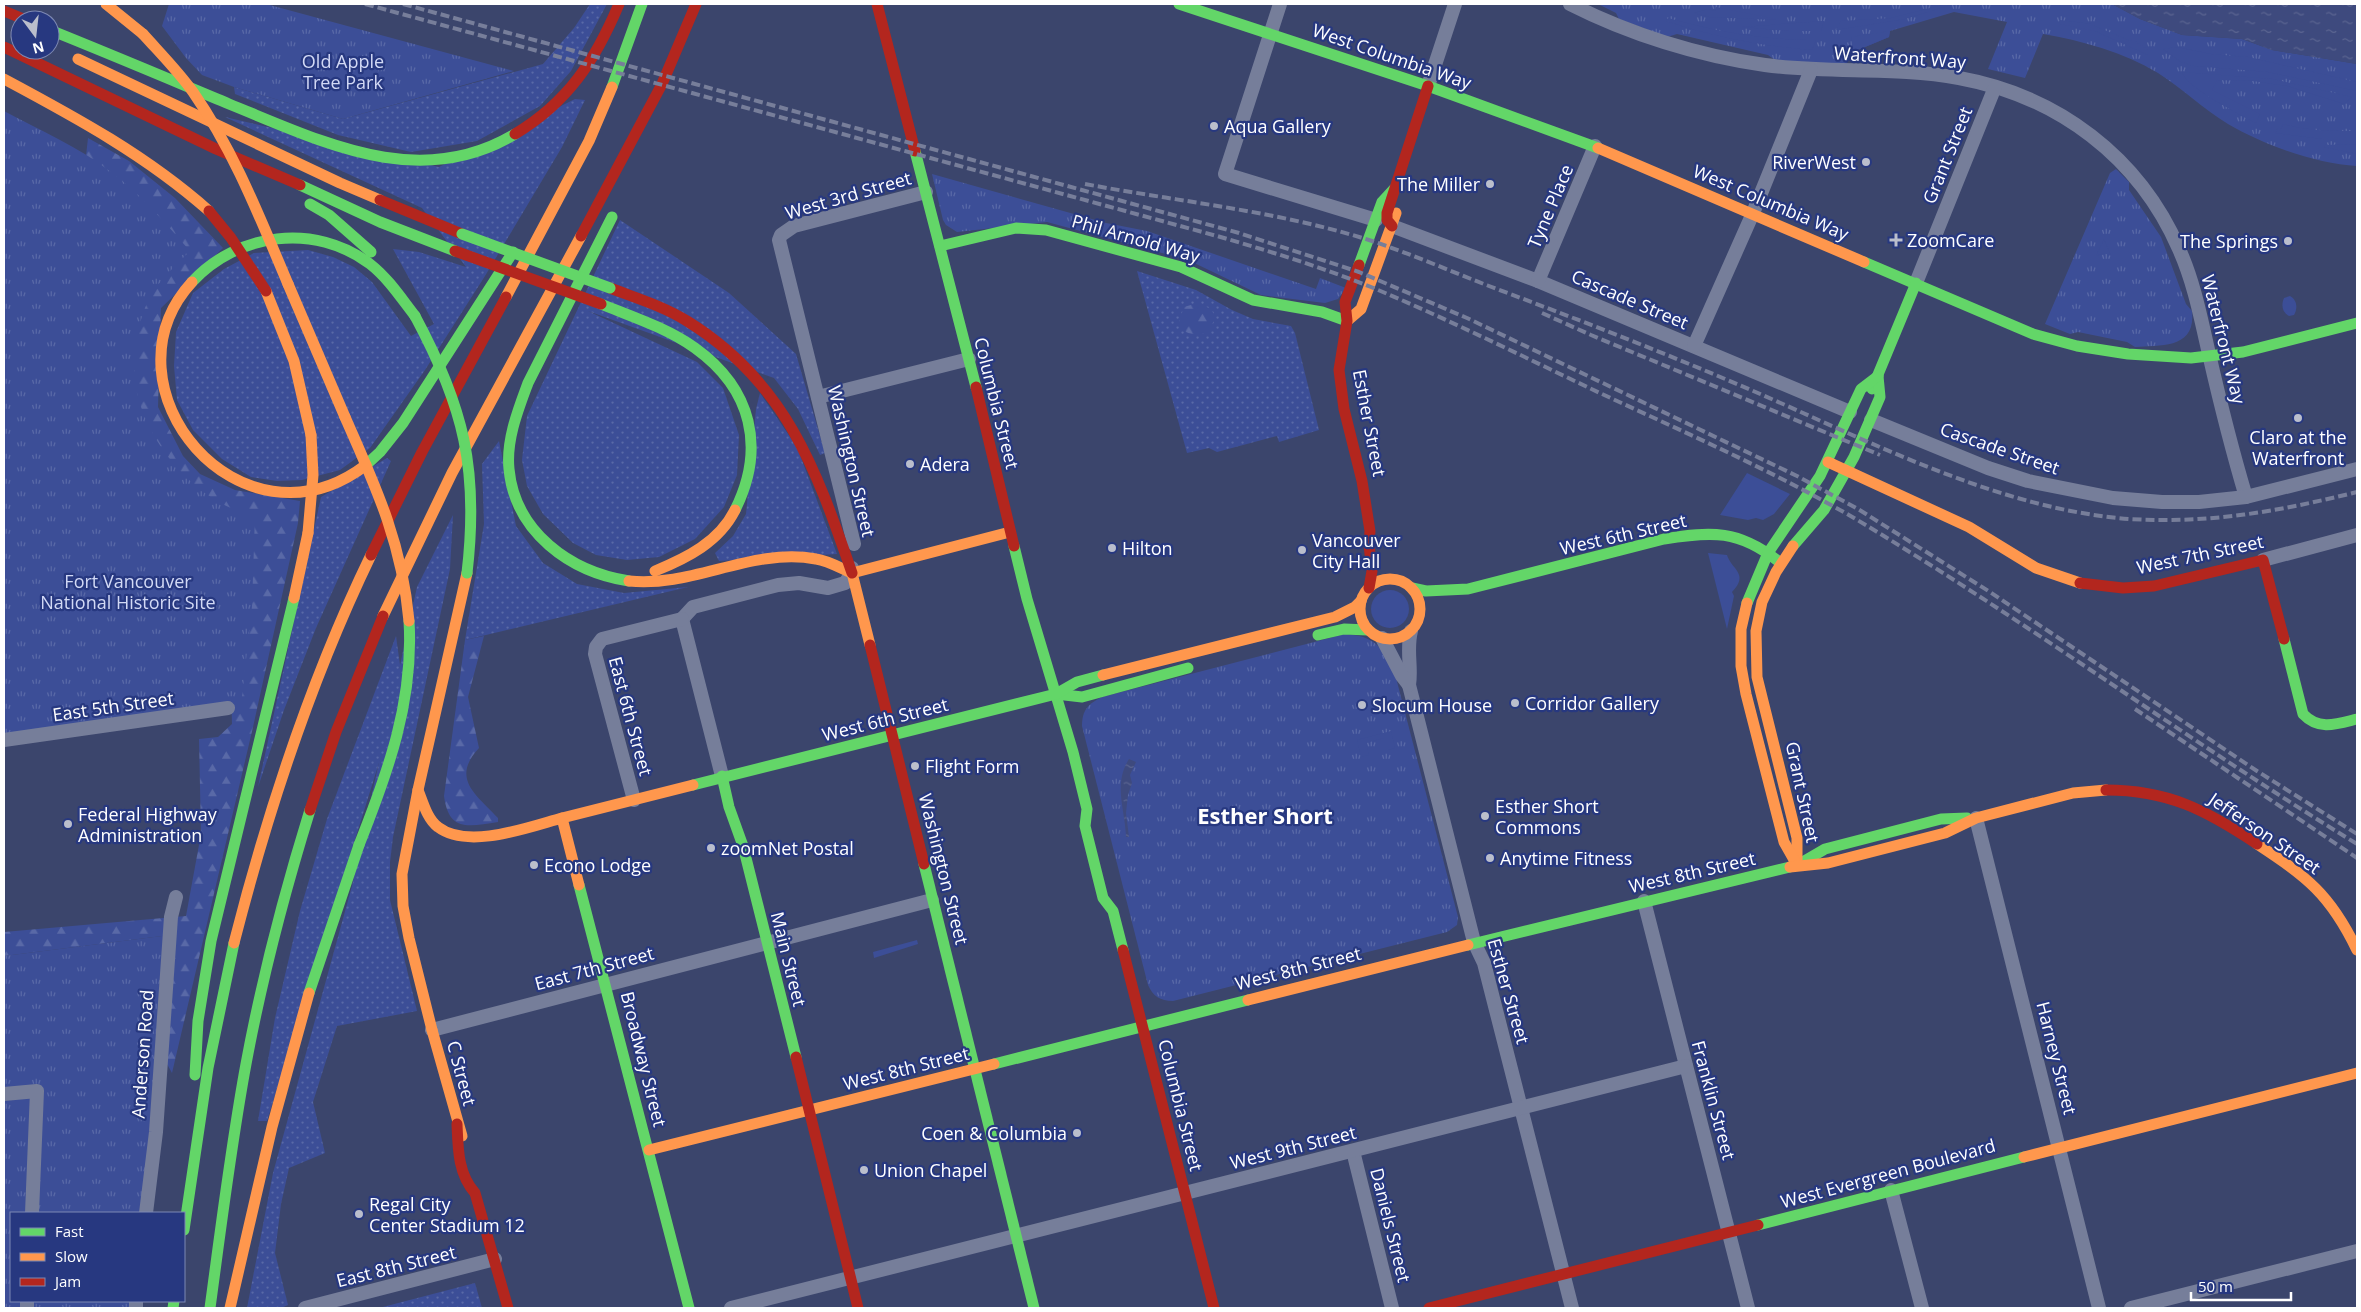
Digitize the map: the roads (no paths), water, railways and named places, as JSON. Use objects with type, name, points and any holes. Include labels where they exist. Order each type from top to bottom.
[{"type":"main road","points":[[106,4],[143,34],[182,76],[212,120],[234,161],[391,527],[406,597],[410,632],[409,678],[402,718],[390,764],[359,845],[301,1017],[272,1127],[230,1308]]},
{"type":"main road","points":[[60,34],[346,150],[397,160],[432,160],[488,147],[521,131],[545,114],[564,96],[591,61],[619,4]]},
{"type":"main road","points":[[185,1223],[219,1012],[242,915],[275,800],[313,692],[350,601],[391,514],[589,141],[619,69],[642,4]]},
{"type":"main road","points":[[210,1308],[235,1130],[263,982],[300,842],[337,730],[366,657],[428,521],[655,101],[696,4]]},
{"type":"main road","name":"Columbia Street","points":[[877,4],[969,359],[1010,532],[1087,809],[1085,826],[1103,898],[1113,911],[1214,1308]]},
{"type":"main road","name":"West Columbia Way","points":[[1178,4],[1428,86],[1595,146],[2032,334],[2077,346],[2155,357],[2209,357],[2243,352],[2357,323]]},
{"type":"main road","points":[[4,47],[216,149],[288,179],[380,222],[601,304],[676,336],[714,364],[728,380],[740,400],[748,421],[752,445],[750,468],[744,492],[734,514],[720,534],[699,552],[682,562],[625,579]]},
{"type":"main road","points":[[68,54],[340,184],[462,234],[664,309],[706,333],[726,347],[762,383],[786,415],[803,445],[823,492],[852,573]]},
{"type":"main road","points":[[4,79],[133,149],[159,167],[208,212],[231,238],[266,291],[296,360],[306,401],[311,435],[313,488],[308,533],[296,594],[249,780],[209,951],[195,1035],[194,1159]]},
{"type":"main road","name":"Esther Street","points":[[1370,588],[1372,571],[1369,546],[1370,532],[1362,481],[1342,391],[1340,354],[1346,321],[1345,302],[1382,202],[1394,189],[1428,86]]},
{"type":"main road","points":[[641,150],[655,101]]},
{"type":"main road","points":[[531,224],[589,141]]},
{"type":"main road","points":[[216,149],[336,221],[365,245],[384,267],[415,316]]},
{"type":"main road","points":[[1346,321],[1361,309],[1392,226],[1389,224],[1387,216],[1394,189]]},
{"type":"main road","points":[[618,204],[524,389],[510,433],[508,463],[518,504],[528,522],[542,540],[558,554],[585,569],[606,577],[645,582],[682,578],[759,561],[793,557],[817,559],[852,573],[1010,532]]},
{"type":"main road","name":"Phil Arnold Way","points":[[940,246],[1016,228],[1046,230],[1181,267],[1253,300],[1322,312],[1346,321]]},
{"type":"main road","points":[[415,316],[366,261],[339,245],[313,238],[284,236],[256,241],[230,252],[207,268],[186,288],[170,316],[161,363],[167,400],[174,419],[185,439],[201,455],[225,474],[245,485],[270,491],[299,492],[322,488],[346,478],[371,461],[390,441],[522,239]]},
{"type":"main road","name":"Grant Street","points":[[1797,865],[1797,838],[1760,690],[1756,665],[1756,631],[1760,611],[1770,582],[1781,562],[1824,510],[1848,471],[1880,397],[1878,376],[1916,283]]},
{"type":"main road","name":"C Street","points":[[415,316],[449,383],[469,460],[472,498],[467,573],[418,790],[402,874],[403,906],[432,1030],[478,1192],[508,1308]]},
{"type":"main road","name":"Grant Street","points":[[1797,865],[1784,842],[1746,694],[1741,666],[1741,629],[1746,607],[1768,553],[1804,503],[1828,462],[1861,389],[1878,376]]},
{"type":"main road","name":"West 7th Street","points":[[1828,462],[1969,527],[2023,562],[2049,574],[2092,585],[2139,588],[2171,583],[2263,560]]},
{"type":"main road","name":"Esther Street","points":[[1370,532],[1378,543],[1382,554]]},
{"type":"main road","name":"West 6th Street","points":[[1412,588],[1427,591],[1455,587],[1468,589],[1676,537],[1704,534],[1731,537],[1750,542],[1781,562]]},
{"type":"main road","points":[[2263,560],[2300,709],[2308,721],[2324,726],[2357,718]]},
{"type":"main road","points":[[1389,570],[1397,580],[1412,588],[1420,603],[1420,616]]},
{"type":"main road","name":"Washington Street","points":[[852,573],[973,1069],[1034,1308]]},
{"type":"main road","points":[[1368,630],[1361,616],[1361,601],[1370,588],[1381,580],[1397,580]]},
{"type":"main road","name":"West 6th Street","points":[[1445,601],[1458,598],[1468,589]]},
{"type":"main road","name":"West 6th Street","points":[[722,776],[1056,694],[1078,682],[1335,617],[1347,612],[1361,601]]},
{"type":"main road","points":[[1309,637],[1344,628],[1368,630],[1382,638],[1395,639],[1411,631],[1420,616],[1431,608]]},
{"type":"main road","name":"West 6th Street","points":[[1056,694],[1082,697],[1199,665]]},
{"type":"main road","name":"East 6th Street","points":[[418,790],[424,806],[438,826],[457,836],[480,837],[634,800],[722,776]]},
{"type":"main road","name":"Main Street","points":[[722,776],[729,807],[743,846],[858,1308]]},
{"type":"main road","name":"Jefferson Street","points":[[1976,818],[2094,790],[2144,792],[2181,801],[2223,821],[2309,880],[2337,912],[2357,950]]},
{"type":"main road","name":"Columbia Street","points":[[1087,809],[1098,822]]},
{"type":"main road","name":"Broadway Street","points":[[562,818],[607,984],[689,1308]]},
{"type":"main road","name":"West 8th Street","points":[[809,1110],[1474,942],[1644,901],[1663,899],[1797,865],[1825,849],[1941,819],[1976,818]]},
{"type":"main road","name":"Columbia Street","points":[[1113,911],[1116,894]]},
{"type":"main road","name":"West Evergreen Boulevard","points":[[1429,1308],[2357,1073]]},
{"type":"main road","points":[[649,1150],[809,1110]]},
{"type":"street","points":[[1280,4],[1226,174],[1376,220]]},
{"type":"street","name":"Esther Street","points":[[1428,86],[1455,4]]},
{"type":"street","name":"Waterfront Way","points":[[1570,4],[1683,48],[1763,65],[1811,70],[1907,73],[1959,78],[1995,87],[2039,102],[2078,124],[2110,150],[2142,186],[2165,220],[2180,250],[2192,285],[2246,498]]},
{"type":"street","points":[[1694,346],[1753,213],[1811,70]]},
{"type":"street","name":"Grant Street","points":[[1916,283],[1995,87]]},
{"type":"street","name":"Tyne Place","points":[[1538,281],[1595,146]]},
{"type":"street","name":"West 3rd Street","points":[[781,235],[794,226],[926,192]]},
{"type":"street","name":"Cascade Street","points":[[1392,226],[1538,281],[1850,412]]},
{"type":"street","name":"Washington Street","points":[[781,235],[779,245],[854,544],[852,573]]},
{"type":"street","points":[[818,397],[969,359]]},
{"type":"street","name":"Cascade Street","points":[[1871,420],[1988,468],[2028,481],[2113,498],[2162,502],[2199,502],[2246,498],[2357,470]]},
{"type":"street","name":"West 7th Street","points":[[2263,560],[2357,535]]},
{"type":"street","points":[[682,619],[693,607],[712,601],[786,584],[799,583],[828,588],[845,583],[852,573]]},
{"type":"street","name":"East 6th Street","points":[[634,800],[595,654],[598,643],[602,639],[682,619]]},
{"type":"street","name":"Main Street","points":[[682,619],[722,776]]},
{"type":"street","name":"Esther Street","points":[[1409,685],[1411,674],[1408,651],[1411,631]]},
{"type":"street","name":"Esther Street","points":[[1382,638],[1402,676],[1409,685],[1474,942],[1484,963],[1522,1108],[1572,1308]]},
{"type":"street","name":"East 5th Street","points":[[4,740],[228,708]]},
{"type":"street","name":"Harney Street","points":[[1976,818],[2099,1308]]},
{"type":"street","name":"Anderson Road","points":[[146,1212],[156,1132],[171,917],[176,897]]},
{"type":"street","points":[[766,943],[932,900]]},
{"type":"street","name":"Franklin Street","points":[[1644,901],[1748,1308]]},
{"type":"street","name":"East 7th Street","points":[[432,1030],[766,943]]},
{"type":"street","name":"West 9th Street","points":[[731,1308],[1686,1066]]},
{"type":"street","points":[[4,1094],[37,1091],[32,1212]]},
{"type":"street","name":"Daniels Street","points":[[1353,1151],[1392,1308]]},
{"type":"street","points":[[1891,1190],[1922,1308]]},
{"type":"street","points":[[2132,1308],[2357,1251]]},
{"type":"street","name":"East 8th Street","points":[[306,1308],[495,1259]]},
{"type":"water","points":[[2112,4],[2357,4],[2357,64],[2272,50],[2242,39],[2182,35],[2140,19]]},
{"type":"water","points":[[1129,759],[1136,762],[1130,775],[1132,783],[1128,795],[1126,813],[1129,837],[1126,837],[1121,787],[1124,768]]},
{"type":"railway","points":[[365,4],[1217,236],[1295,260],[1371,287],[1459,326],[1729,453],[1792,484],[1854,518],[1981,597],[2231,764],[2357,844]]},
{"type":"railway","points":[[403,4],[1239,233],[1359,272],[1467,318],[1797,476],[1858,509],[1990,592],[2257,771],[2357,834]]},
{"type":"railway","points":[[1085,184],[1266,215],[1301,222],[1372,241],[1686,363],[1936,470],[1985,488],[2033,502],[2082,513],[2130,519],[2188,520],[2272,510],[2357,492]]},
{"type":"railway","points":[[1542,313],[1880,455]]},
{"type":"railway","points":[[2135,709],[2357,858]]},
{"type":"place","name":"Aqua Gallery","points":[[1214,126]]},
{"type":"place","name":"RiverWest","points":[[1866,162]]},
{"type":"place","name":"The Miller","points":[[1490,184]]},
{"type":"place","name":"ZoomCare","points":[[1896,240]]},
{"type":"place","name":"The Springs","points":[[2288,241]]},
{"type":"place","name":"Claro at the Waterfront","points":[[2298,418]]},
{"type":"place","name":"Adera","points":[[910,464]]},
{"type":"place","name":"Hilton","points":[[1112,548]]},
{"type":"place","name":"Vancouver City Hall","points":[[1302,550]]},
{"type":"place","name":"Corridor Gallery","points":[[1515,703]]},
{"type":"place","name":"Slocum House","points":[[1362,705]]},
{"type":"place","name":"Flight Form","points":[[915,766]]},
{"type":"place","name":"Esther Short Commons","points":[[1485,816]]},
{"type":"place","name":"Federal Highway Administration","points":[[68,824]]},
{"type":"place","name":"zoomNet Postal","points":[[711,848]]},
{"type":"place","name":"Anytime Fitness","points":[[1490,858]]},
{"type":"place","name":"Econo Lodge","points":[[534,865]]},
{"type":"place","name":"Coen & Columbia","points":[[1077,1133]]},
{"type":"place","name":"Union Chapel","points":[[864,1170]]},
{"type":"place","name":"Regal City Center Stadium 12","points":[[359,1214]]},
{"type":"district","name":"Esther Short","points":[[1265,815]]},
{"type":"park label","name":"Old Apple Tree Park","points":[[343,71]]},
{"type":"park label","name":"Fort Vancouver National Historic Site","points":[[128,591]]}]
